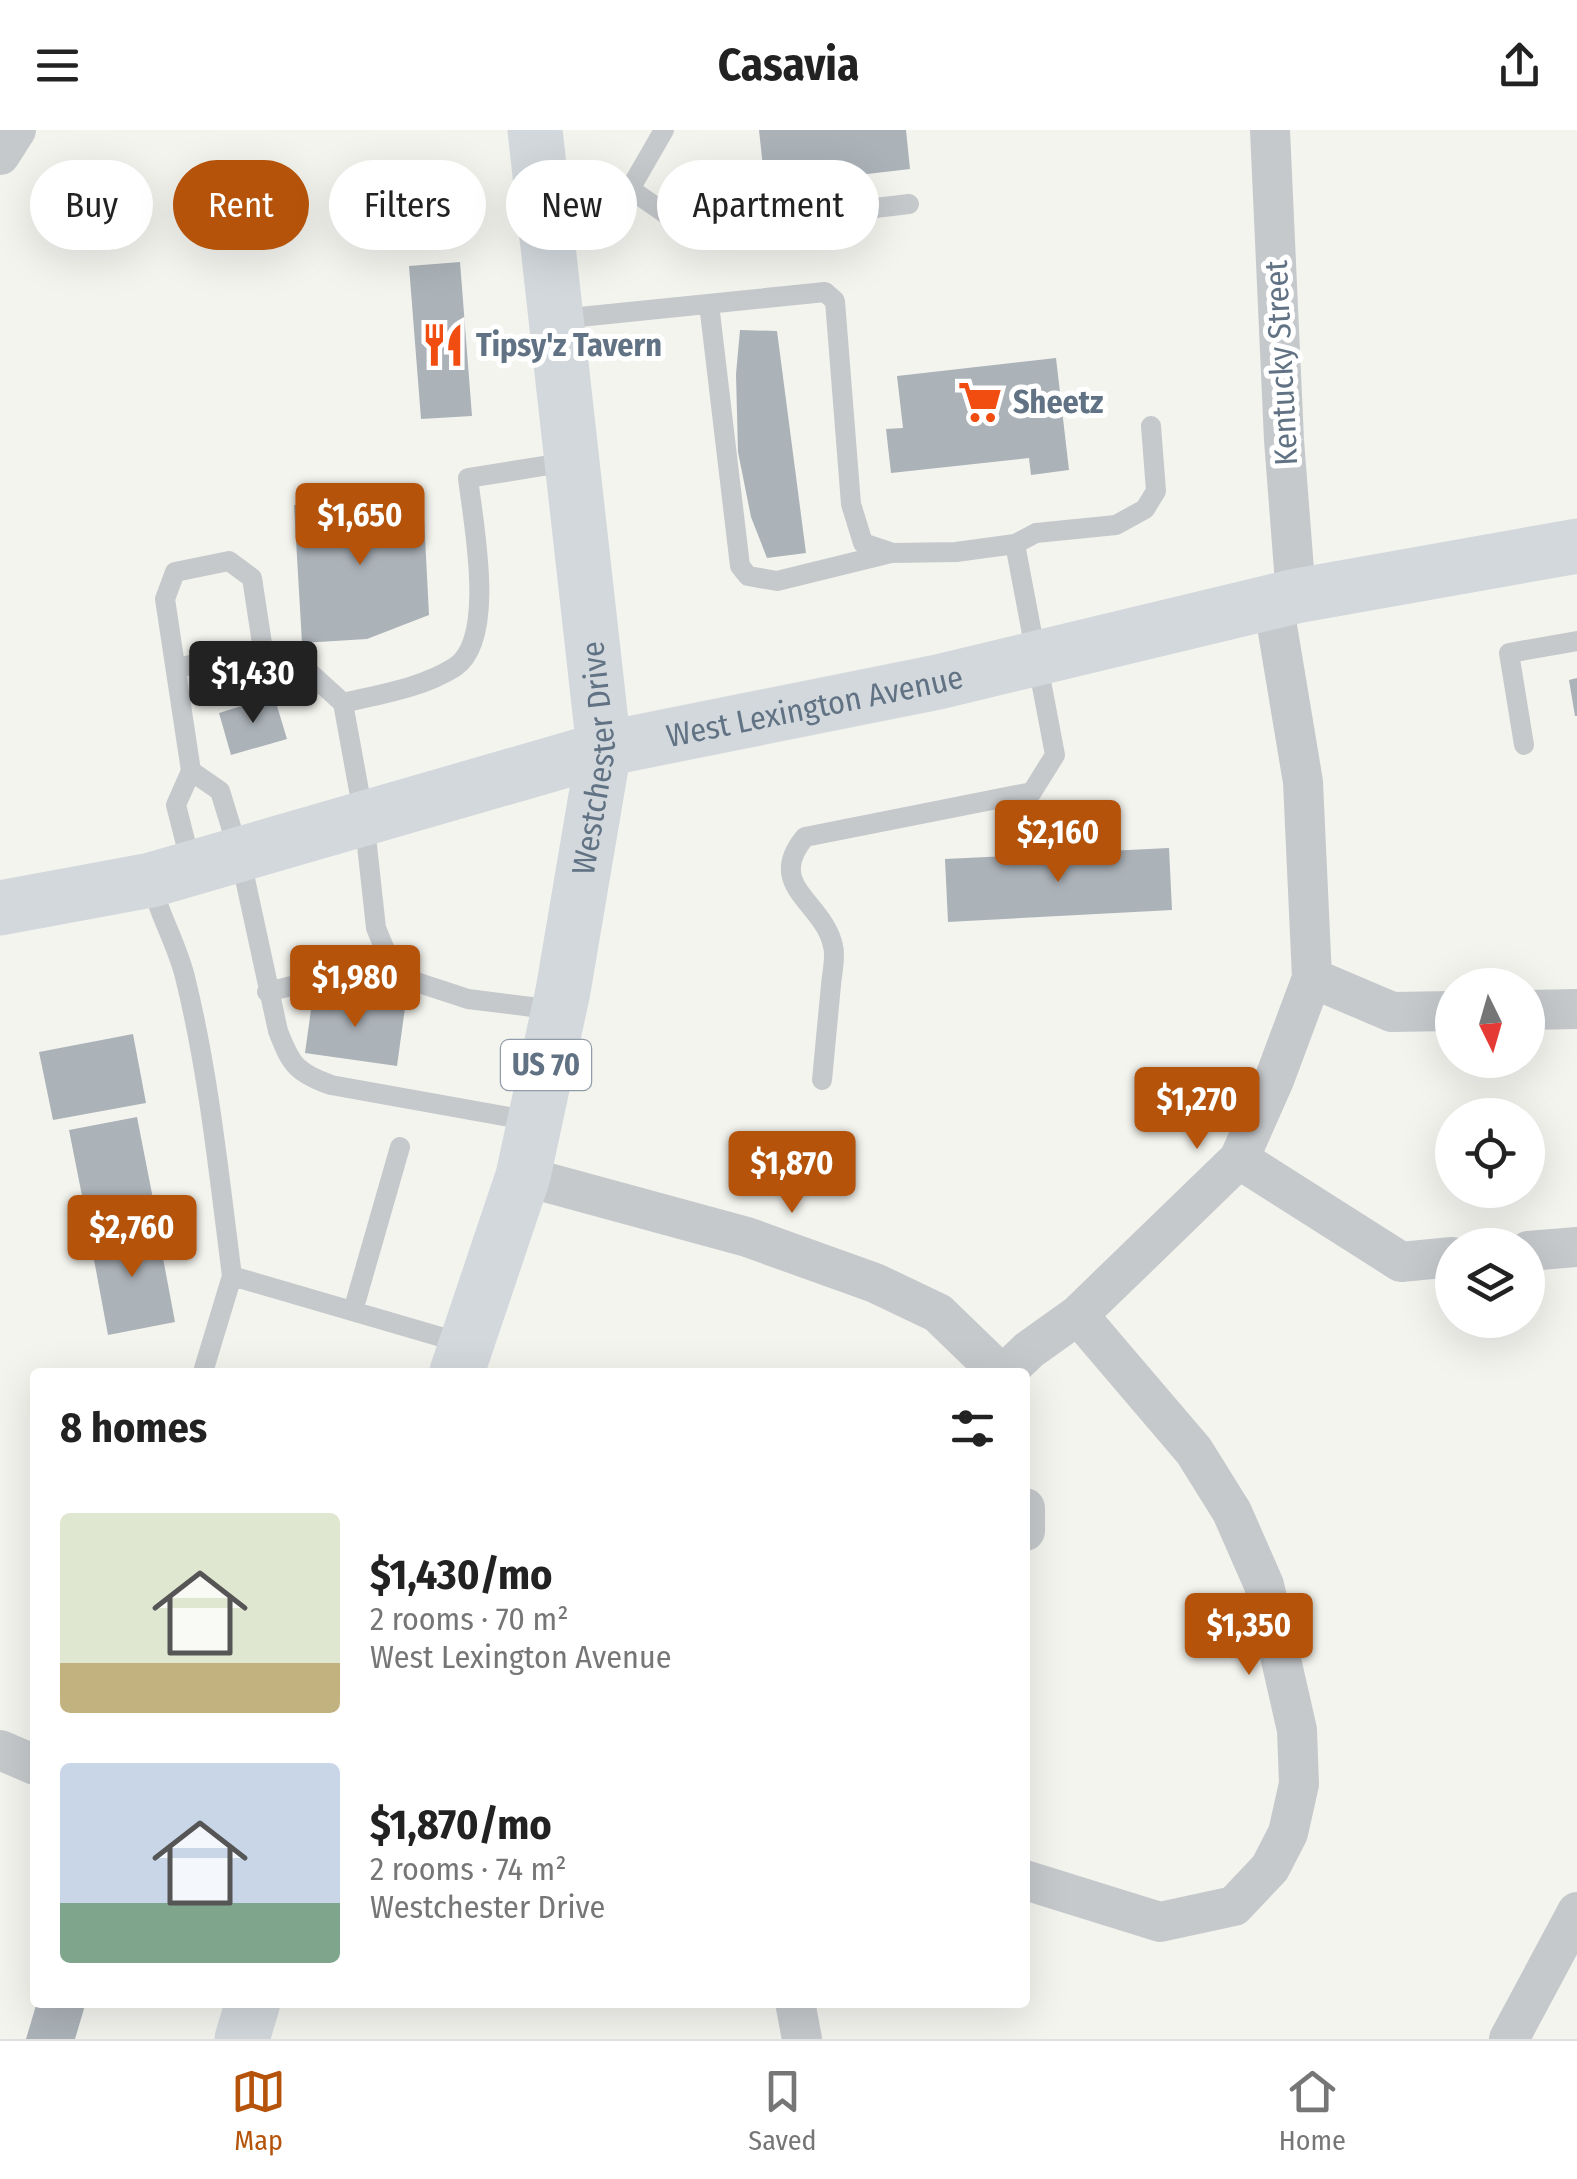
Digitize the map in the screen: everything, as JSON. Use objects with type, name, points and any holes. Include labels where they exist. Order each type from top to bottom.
[{"type":"street","points":[[0,155],[16,130]]},
{"type":"street","name":"Westchester Drive","points":[[535,130],[538,160]]},
{"type":"street","name":"Kentucky Street","points":[[1270,130],[1284,440],[1284,599],[1302,782],[1312,978]]},
{"type":"street","name":"Westchester Drive","points":[[462,1359],[523,1176],[558,1010],[604,749],[548,250]]},
{"type":"street","name":"West Lexington Avenue","points":[[0,908],[194,868],[604,749],[938,682],[1284,599],[1577,546]]},
{"type":"street","points":[[1007,1368],[1078,1315],[1239,1159],[1312,978],[1392,1012],[1435,1011]]},
{"type":"street","points":[[1545,1009],[1577,1008]]},
{"type":"street","points":[[1239,1159],[1401,1262],[1435,1259]]},
{"type":"street","points":[[523,1176],[747,1237],[875,1282],[938,1313],[998,1368]]},
{"type":"street","points":[[1545,1250],[1577,1247]]},
{"type":"street","points":[[1030,1882],[1160,1922],[1234,1906],[1270,1868],[1288,1834],[1298,1784],[1297,1730],[1264,1585],[1232,1512],[1194,1451],[1078,1315]]},
{"type":"street","points":[[0,1750],[30,1763]]},
{"type":"street","points":[[1509,2039],[1577,1912]]},
{"type":"street","points":[[242,2039],[251,2008]]},
{"type":"street","points":[[796,2008],[802,2039]]},
{"type":"lane","points":[[637,178],[664,130]]},
{"type":"lane","points":[[637,195],[682,226],[724,226],[910,204]]},
{"type":"lane","points":[[556,320],[826,292],[835,301],[851,504],[863,543],[893,553]]},
{"type":"lane","points":[[709,304],[740,566],[748,576],[777,581],[893,553],[956,552],[1014,544],[1036,533],[1116,525],[1145,509],[1156,490],[1151,426]]},
{"type":"lane","points":[[344,704],[420,684],[459,664],[478,630],[480,594],[468,478],[572,461]]},
{"type":"lane","points":[[822,1080],[834,948],[824,922],[792,886],[791,860],[797,846],[805,837],[1032,792],[1055,755],[1014,544]]},
{"type":"lane","points":[[264,650],[252,578],[229,561],[175,572],[165,599],[191,771],[176,804],[194,868],[268,992],[288,1058],[304,1076],[331,1085],[534,1121]]},
{"type":"lane","points":[[1524,745],[1509,653],[1577,642]]},
{"type":"lane","points":[[176,668],[264,650],[311,674],[344,704],[364,818],[376,928],[390,962],[412,981],[468,998],[558,1010]]},
{"type":"lane","points":[[191,771],[220,791],[194,868],[159,914],[184,972],[211,1113],[232,1276],[204,1368]]},
{"type":"lane","points":[[268,992],[390,962]]},
{"type":"lane","points":[[353,1311],[400,1147]]},
{"type":"lane","points":[[232,1276],[353,1311],[462,1359]]},
{"type":"building","points":[[759,130],[906,130],[910,169],[879,173],[879,160],[762,160]]},
{"type":"building","points":[[460,262],[472,416],[421,419],[409,266]]},
{"type":"building","points":[[740,330],[777,331],[806,553],[767,558],[751,517],[738,452],[736,374]]},
{"type":"building","name":"Sheetz","points":[[1056,358],[1069,470],[1031,475],[1029,458],[891,473],[886,429],[903,428],[897,376]]},
{"type":"building","points":[[423,498],[429,615],[367,639],[302,643],[294,505]]},
{"type":"building","points":[[1577,678],[1577,716],[1575,716],[1569,680]]},
{"type":"building","points":[[274,696],[287,739],[231,755],[219,713]]},
{"type":"building","points":[[1169,848],[1172,910],[948,922],[945,859]]},
{"type":"building","points":[[313,995],[405,1008],[397,1066],[305,1053]]},
{"type":"building","points":[[133,1034],[146,1103],[53,1120],[39,1052]]},
{"type":"building","points":[[137,1117],[156,1214],[88,1226],[69,1130]]},
{"type":"building","points":[[157,1226],[175,1322],[108,1335],[90,1238]]},
{"type":"building","points":[[35,2008],[84,2008],[75,2039],[26,2039]]},
{"type":"place","name":"Tipsy'z Tavern","points":[[443,345]]},
{"type":"place","name":"Sheetz","points":[[980,402]]}]
